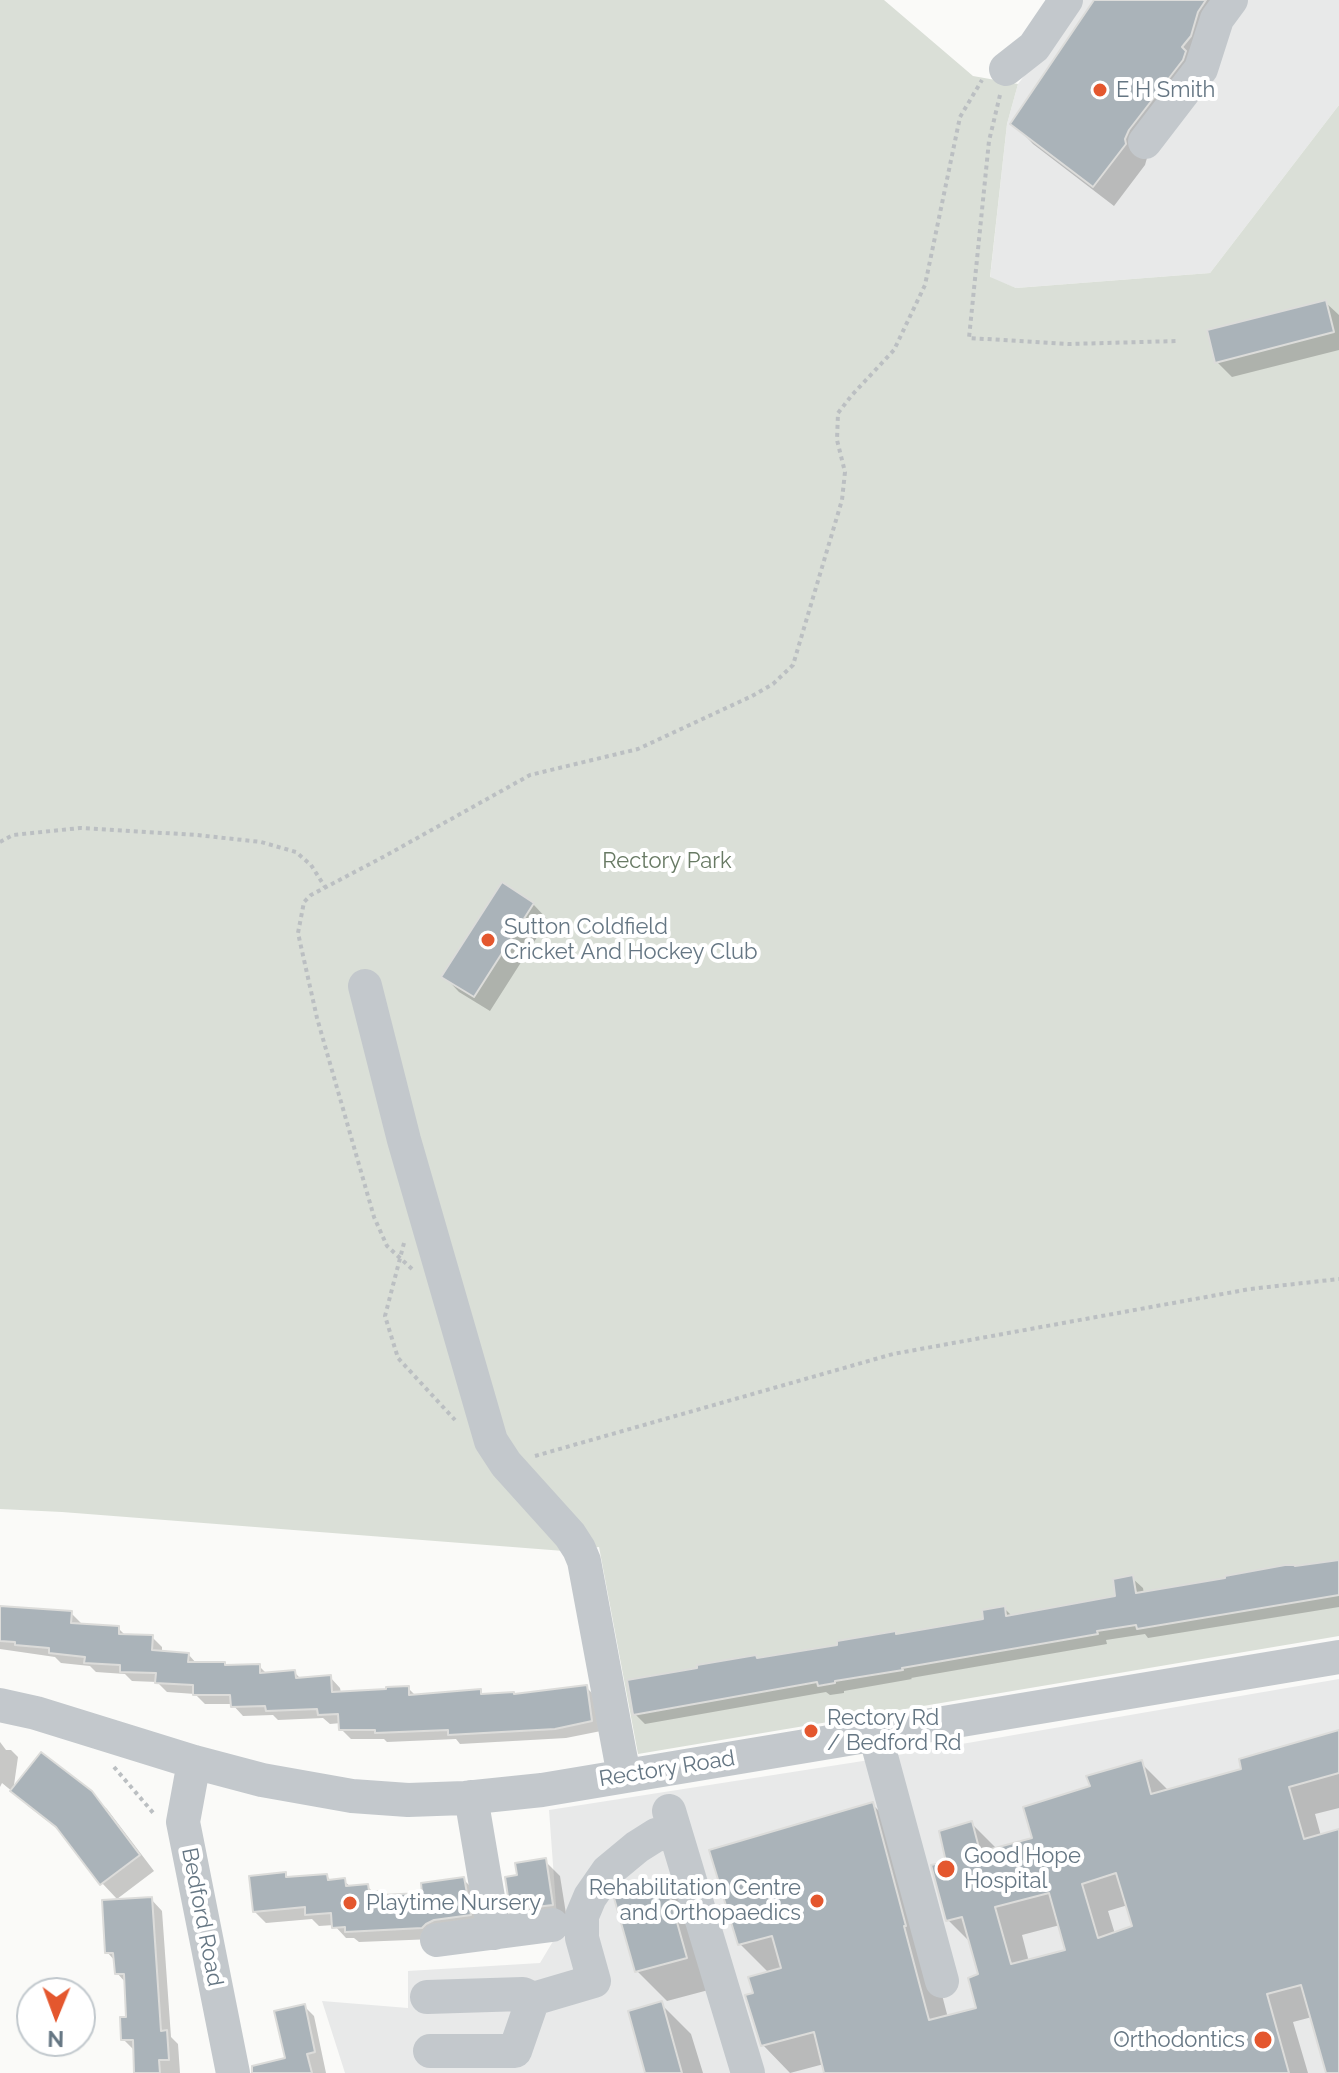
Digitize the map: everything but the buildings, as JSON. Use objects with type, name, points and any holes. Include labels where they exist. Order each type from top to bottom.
[{"type":"street","points":[[1006,69],[1034,47],[1066,0]]},
{"type":"street","points":[[1145,142],[1201,69],[1217,19],[1231,0]]},
{"type":"street","points":[[365,986],[404,1140],[491,1441],[506,1464],[570,1535],[584,1561],[624,1776]]},
{"type":"street","name":"Rectory Road","points":[[0,1705],[262,1780],[352,1796],[408,1800],[542,1790],[1339,1657]]},
{"type":"street","points":[[875,1734],[942,1981]]},
{"type":"street","name":"Bedford Road","points":[[194,1762],[183,1822],[233,2073]]},
{"type":"street","points":[[471,1797],[494,1933]]},
{"type":"street","points":[[427,1997],[523,1994],[533,1999],[594,1981],[582,1938],[582,1916],[590,1897],[608,1871],[672,1821],[748,2073]]},
{"type":"street","points":[[437,1940],[552,1925]]},
{"type":"street","points":[[430,2051],[515,2051],[533,1999]]},
{"type":"path","points":[[1006,69],[989,141],[969,338],[1069,344],[1178,341]]},
{"type":"path","points":[[412,1269],[387,1246],[374,1217],[317,1018],[298,933],[304,902],[325,887],[530,775],[638,749],[752,696],[773,684],[793,665],[842,500],[845,472],[837,440],[838,413],[894,350],[925,285],[960,117],[981,80],[1006,69]]},
{"type":"path","points":[[0,842],[13,835],[80,828],[261,842],[296,852],[311,865],[325,887]]},
{"type":"path","points":[[408,1230],[385,1316],[398,1358],[460,1426]]},
{"type":"path","points":[[506,1464],[893,1354],[1250,1289],[1339,1279]]},
{"type":"path","points":[[110,1736],[104,1756],[164,1825],[185,1828]]},
{"type":"shaded area","points":[[1080,0],[1339,0],[1339,105],[1210,273],[1016,288],[990,278],[1007,124],[1018,84]]},
{"type":"shaded area","name":"Good Hope Hospital","points":[[1339,1679],[1339,2073],[345,2073],[322,2001],[408,2008],[408,1971],[540,1963],[558,1933],[549,1810],[863,1761]]},
{"type":"green space","name":"Rectory Park","points":[[0,0],[884,0],[973,76],[1018,84],[1007,124],[990,277],[1016,288],[1210,273],[1339,105],[1339,1636],[638,1754],[599,1547],[564,1551],[0,1509]]},
{"type":"place","name":"E H Smith","points":[[1100,90]]},
{"type":"place","name":"Sutton Coldfield Cricket And Hockey Club","points":[[488,940]]},
{"type":"place","name":"Rectory Rd / Bedford Rd","points":[[811,1731]]},
{"type":"place","name":"Good Hope Hospital","points":[[946,1869]]},
{"type":"place","name":"Rehabilitation Centre and Orthopaedics","points":[[817,1901]]},
{"type":"place","name":"Playtime Nursery","points":[[350,1903]]},
{"type":"place","name":"Orthodontics","points":[[1263,2040]]}]
